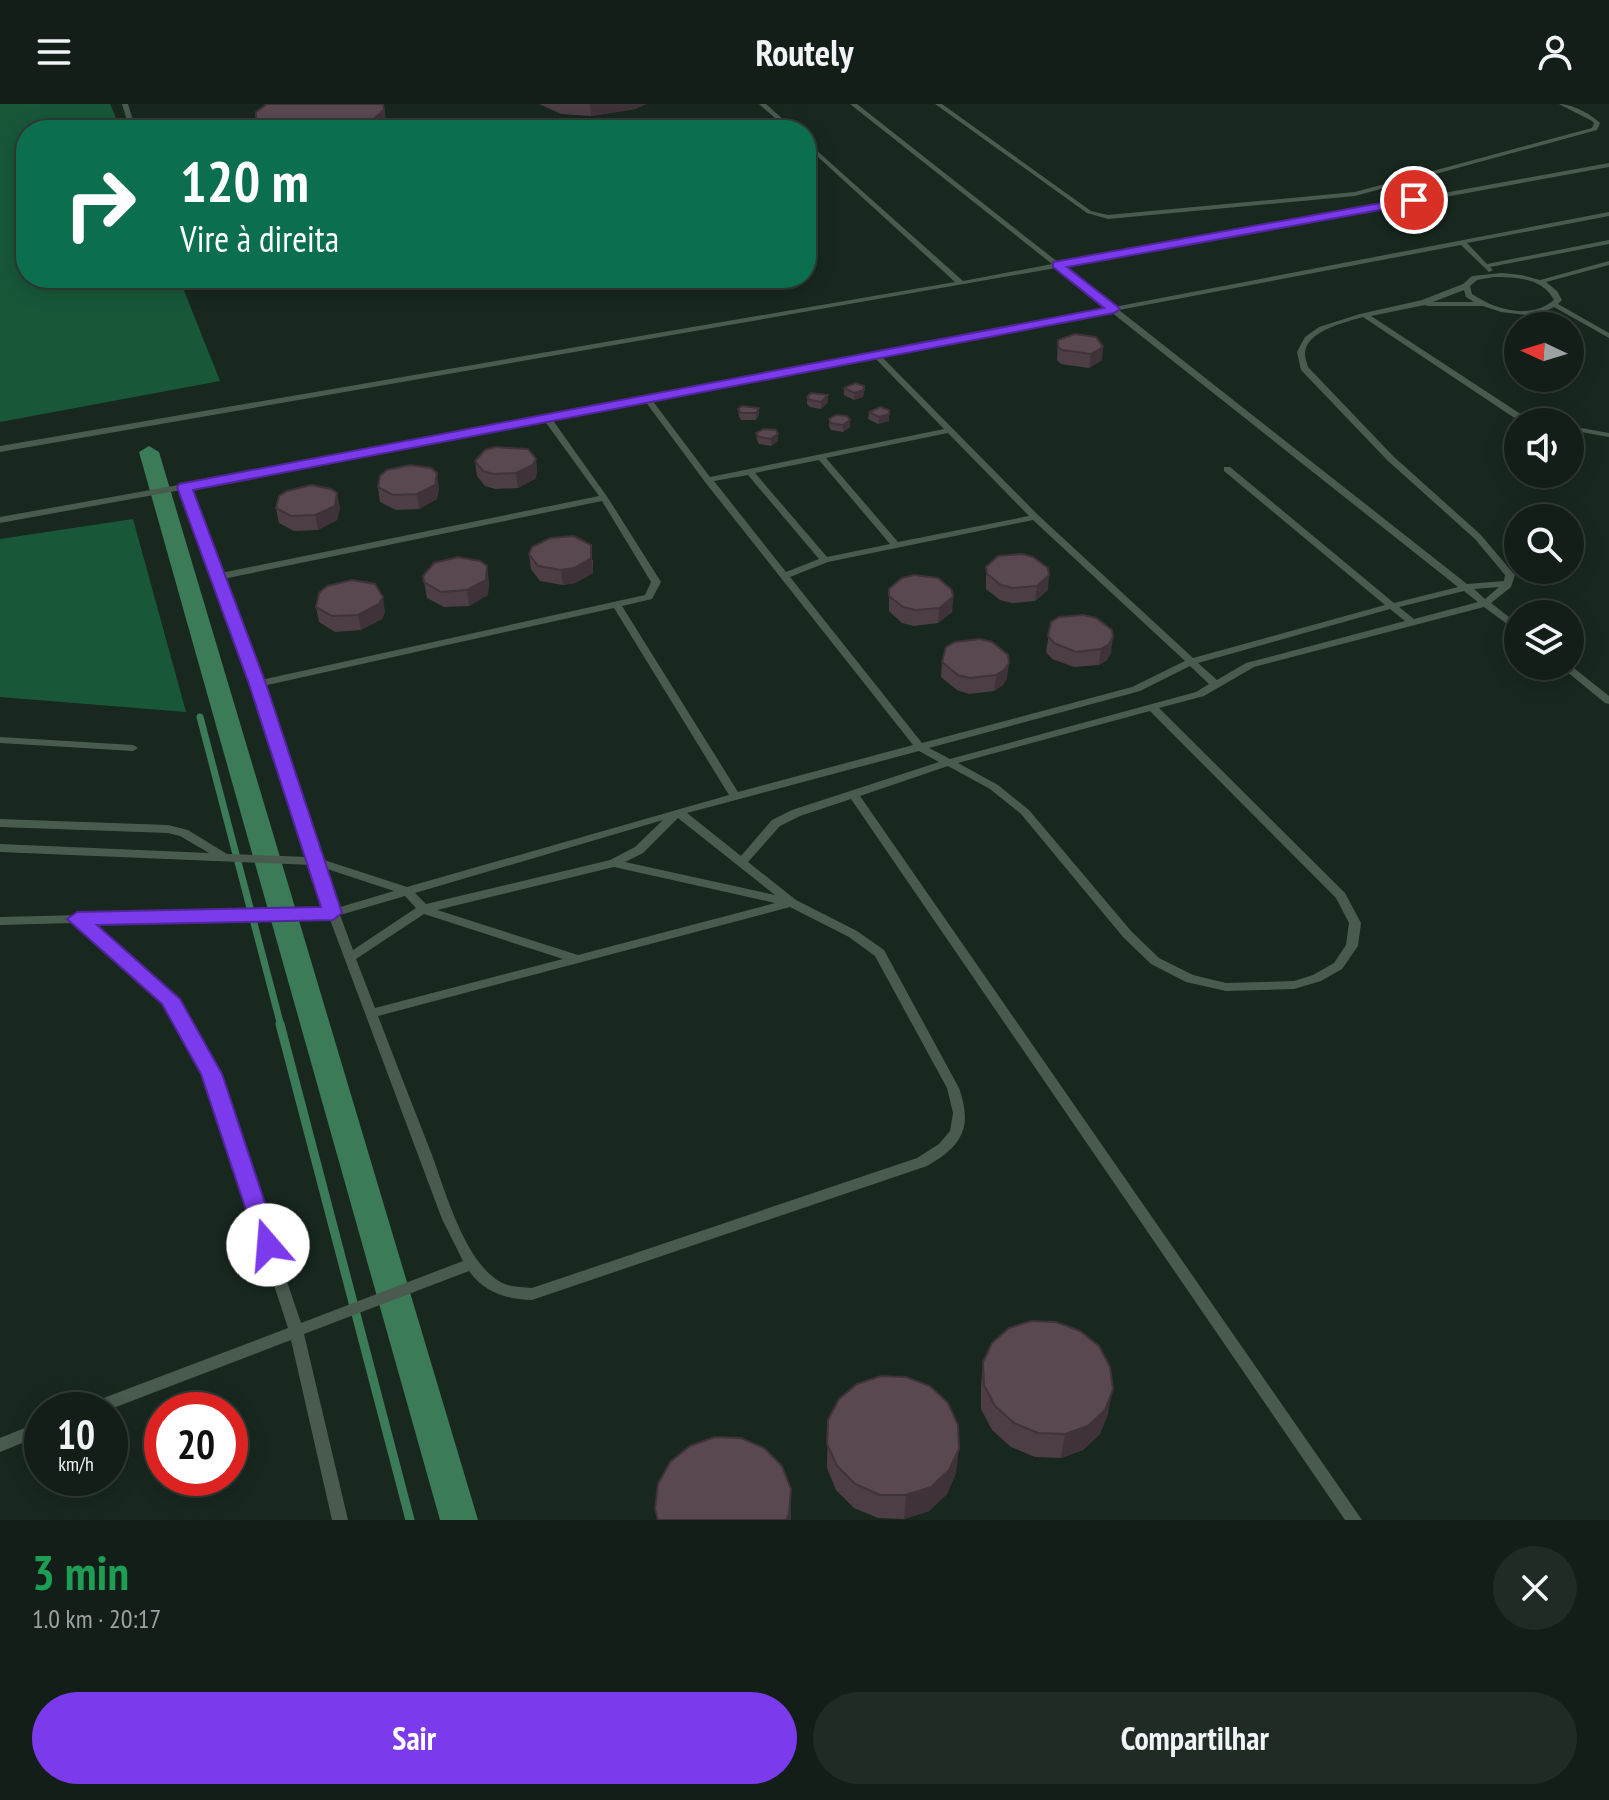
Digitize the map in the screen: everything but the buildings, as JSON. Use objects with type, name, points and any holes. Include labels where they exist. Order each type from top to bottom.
[{"type":"lane","points":[[762,104],[780,119]]},
{"type":"lane","points":[[853,104],[1504,618]]},
{"type":"lane","points":[[938,104],[1072,200],[1097,215],[1121,217],[1355,194],[1595,129],[1597,123],[1594,120],[1562,104]]},
{"type":"lane","points":[[773,120],[780,119]]},
{"type":"lane","points":[[816,152],[961,283]]},
{"type":"lane","points":[[0,449],[961,283],[1609,165]]},
{"type":"lane","points":[[1355,194],[1386,205]]},
{"type":"lane","points":[[0,520],[1609,214]]},
{"type":"lane","points":[[1462,242],[1494,275]]},
{"type":"lane","points":[[1486,266],[1609,242]]},
{"type":"lane","points":[[1504,568],[1478,537],[1390,458],[1304,368],[1299,359],[1299,349],[1308,337],[1324,326],[1419,304],[1466,286],[1475,278],[1494,275],[1539,282],[1609,263]]},
{"type":"lane","points":[[1539,282],[1557,296],[1555,305]]},
{"type":"lane","points":[[1466,286],[1469,295],[1484,304]]},
{"type":"lane","points":[[1419,304],[1484,304],[1519,312],[1541,311],[1555,305]]},
{"type":"lane","points":[[1555,305],[1609,336]]},
{"type":"lane","points":[[1366,316],[1505,408]]},
{"type":"lane","points":[[875,354],[1035,517],[1216,685]]},
{"type":"lane","points":[[647,398],[708,480],[920,747],[994,787],[1025,812],[1127,934],[1155,961],[1190,979],[1243,988],[1294,985],[1317,978],[1338,966],[1352,946],[1355,923],[1341,896],[1153,708]]},
{"type":"lane","points":[[257,684],[649,597],[656,582],[604,498],[546,417]]},
{"type":"lane","points":[[708,480],[949,430]]},
{"type":"lane","points":[[1584,431],[1609,435]]},
{"type":"lane","points":[[822,458],[894,543]]},
{"type":"lane","points":[[1227,469],[1410,621]]},
{"type":"lane","points":[[751,473],[825,560]]},
{"type":"lane","points":[[184,487],[257,684],[349,958],[449,1219],[471,1264],[491,1286],[505,1293],[532,1294],[922,1162],[941,1152],[954,1139],[959,1125],[959,1103],[880,953],[853,934],[792,903],[678,812]]},
{"type":"lane","points":[[217,577],[604,498]]},
{"type":"lane","points":[[785,576],[825,560],[894,543],[1035,517]]},
{"type":"lane","points":[[0,921],[333,913],[735,796],[1136,689],[1191,662],[1391,606],[1468,587],[1508,584]]},
{"type":"lane","points":[[743,861],[776,823],[796,813],[947,763],[1200,694],[1250,665],[1486,603],[1508,584]]},
{"type":"lane","points":[[617,605],[735,796]]},
{"type":"lane","points":[[1583,680],[1609,701]]},
{"type":"lane","points":[[0,740],[133,748]]},
{"type":"lane","points":[[853,794],[1354,1520]]},
{"type":"lane","points":[[349,958],[423,909],[614,863],[639,850],[678,812]]},
{"type":"lane","points":[[0,823],[168,829],[184,833],[225,858]]},
{"type":"lane","points":[[0,848],[316,861],[408,892],[423,909],[577,959]]},
{"type":"lane","points":[[614,863],[792,903]]},
{"type":"lane","points":[[370,1014],[792,903]]},
{"type":"lane","points":[[77,919],[170,999],[211,1074],[296,1331],[340,1520]]},
{"type":"lane","points":[[128,1395],[471,1264]]},
{"type":"lane","points":[[0,1445],[24,1435]]},
{"type":"green space","points":[[0,104],[110,104],[117,120],[16,120],[16,288],[183,288],[220,381],[0,422]]},
{"type":"green space","points":[[133,519],[186,712],[0,697],[0,539]]},
{"type":"waterway","points":[[149,452],[459,1520]]},
{"type":"waterway","points":[[200,717],[281,1026]]},
{"type":"waterway","points":[[280,1024],[410,1520]]},
{"type":"route","points":[[268,1245],[211,1074],[170,999],[77,919],[333,913],[257,684],[184,487],[1114,309],[1057,265],[1414,200]]}]
